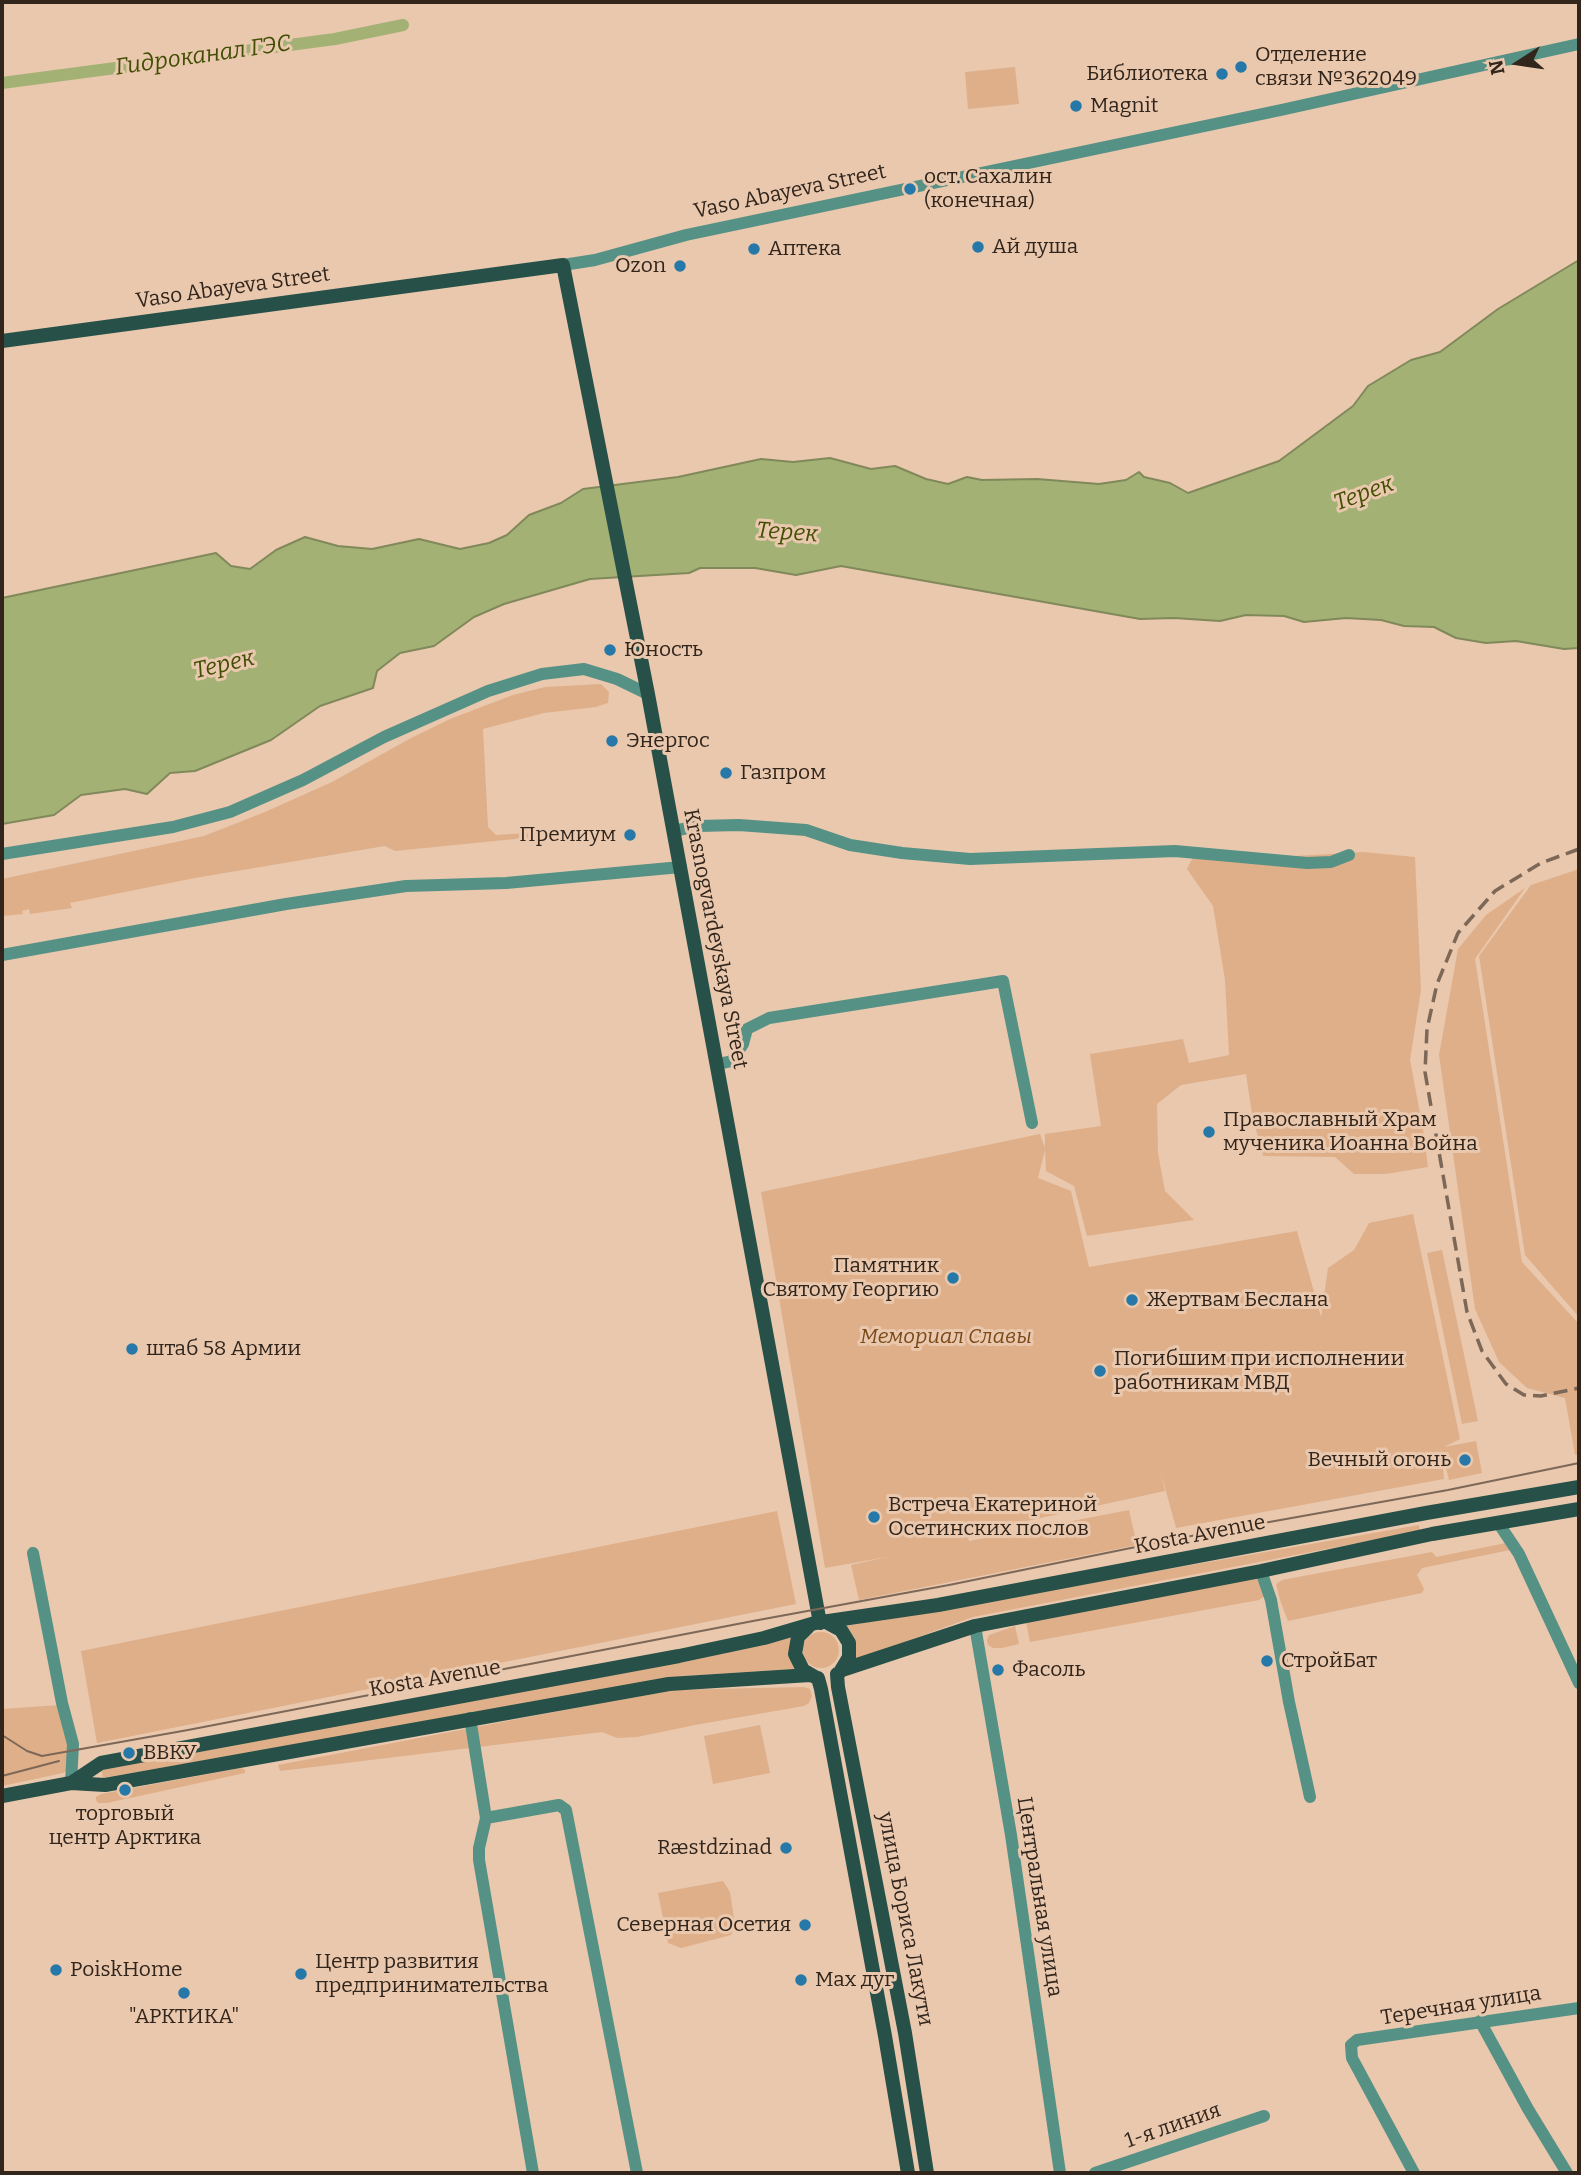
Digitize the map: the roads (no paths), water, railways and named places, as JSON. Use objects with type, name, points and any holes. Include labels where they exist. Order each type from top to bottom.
[{"type":"main road","name":"Vaso Abayeva Street","points":[[2,341],[563,265]]},
{"type":"main road","name":"Krasnogvardeyskaya Street","points":[[563,265],[681,867],[819,1624]]},
{"type":"main road","name":"Kosta Avenue","points":[[71,1783],[101,1763],[680,1656],[819,1624],[951,1603],[1579,1487]]},
{"type":"main road","points":[[1468,1506],[1472,1528]]},
{"type":"main road","name":"Kosta Avenue","points":[[2,1796],[71,1783],[105,1784],[669,1684],[814,1676],[840,1672],[975,1626],[1261,1571],[1432,1534],[1579,1509]]},
{"type":"main road","points":[[814,1676],[798,1662],[795,1646],[798,1637],[819,1624],[841,1630],[849,1643],[849,1657],[840,1672]]},
{"type":"main road","name":"улица Бориса Лакути","points":[[840,1672],[838,1687],[905,2033],[927,2173]]},
{"type":"main road","name":"улица Бориса Лакути","points":[[814,1676],[821,1689],[908,2173]]},
{"type":"street","name":"Vaso Abayeva Street","points":[[563,265],[595,260],[686,235],[1291,108],[1579,44]]},
{"type":"street","points":[[2,854],[173,827],[230,812],[303,780],[384,737],[465,701],[542,674],[584,669],[617,679],[648,694]]},
{"type":"street","points":[[673,831],[698,826],[738,825],[806,830],[850,845],[970,859],[1175,851],[1307,863],[1332,862],[1349,855]]},
{"type":"street","points":[[2,955],[286,904],[406,886],[506,883],[681,867]]},
{"type":"street","points":[[718,1064],[732,1061],[743,1044],[747,1029],[769,1018],[1003,981],[1032,1123]]},
{"type":"street","points":[[1499,1524],[1519,1554],[1579,1683]]},
{"type":"street","points":[[33,1553],[62,1703],[73,1744],[71,1783]]},
{"type":"street","points":[[1261,1571],[1271,1600],[1289,1702],[1310,1797]]},
{"type":"street","name":"Центральная улица","points":[[975,1626],[1011,1835],[1060,2173]]},
{"type":"street","points":[[470,1718],[486,1818],[478,1860],[533,2173]]},
{"type":"street","points":[[486,1818],[559,1805],[566,1810],[638,2173]]},
{"type":"street","name":"Теречная улица","points":[[1414,2173],[1352,2058],[1351,2045],[1357,2040],[1579,2008]]},
{"type":"street","points":[[1480,2021],[1567,2173]]},
{"type":"street","name":"1-я линия","points":[[1095,2173],[1264,2116]]},
{"type":"water","name":"Терек","points":[[1579,260],[1579,648],[1564,649],[1516,641],[1486,643],[1456,638],[1434,627],[1404,626],[1381,620],[1346,618],[1304,622],[1284,616],[1246,615],[1220,621],[1140,619],[841,566],[796,575],[755,568],[700,568],[689,573],[590,579],[504,604],[474,617],[434,646],[400,653],[377,671],[373,688],[320,706],[271,740],[195,771],[170,773],[147,794],[125,789],[81,795],[54,815],[2,824],[2,598],[216,553],[231,566],[250,569],[276,550],[305,537],[338,546],[372,549],[419,539],[460,549],[489,543],[507,535],[529,515],[561,503],[583,489],[678,477],[761,459],[793,462],[830,458],[871,469],[895,466],[926,479],[948,484],[967,477],[982,480],[1037,479],[1099,484],[1126,480],[1139,472],[1144,477],[1170,483],[1188,493],[1279,461],[1353,406],[1368,386],[1411,360],[1440,352],[1498,309]]},
{"type":"waterway","name":"Гидроканал ГЭС","points":[[2,83],[335,39],[403,25]]},
{"type":"tram line","points":[[2,1735],[27,1751],[42,1756],[1579,1463]]},
{"type":"tram line","points":[[2,1776],[59,1761]]},
{"type":"railway","points":[[1579,849],[1541,863],[1495,891],[1458,933],[1437,984],[1427,1029],[1425,1072],[1467,1312],[1482,1351],[1506,1384],[1524,1395],[1541,1396],[1579,1388]]},
{"type":"place","name":"Отделение связи №362049","points":[[1241,67]]},
{"type":"place","name":"Библиотека","points":[[1222,74]]},
{"type":"place","name":"Magnit","points":[[1076,106]]},
{"type":"place","name":"ост. Сахалин (конечная)","points":[[910,189]]},
{"type":"place","name":"Ай душа","points":[[978,247]]},
{"type":"place","name":"Аптека","points":[[754,249]]},
{"type":"place","name":"Ozon","points":[[680,266]]},
{"type":"place","name":"Юность","points":[[610,650]]},
{"type":"place","name":"Энергос","points":[[612,741]]},
{"type":"place","name":"Газпром","points":[[726,773]]},
{"type":"place","name":"Премиум","points":[[630,835]]},
{"type":"place","name":"Православный Храм мученика Иоанна Война","points":[[1209,1132]]},
{"type":"place","name":"Памятник Святому Георгию","points":[[953,1278]]},
{"type":"place","name":"Жертвам Беслана","points":[[1132,1300]]},
{"type":"place","name":"штаб 58 Армии","points":[[132,1349]]},
{"type":"place","name":"Погибшим при исполнении работникам МВД","points":[[1100,1371]]},
{"type":"place","name":"Вечный огонь","points":[[1465,1460]]},
{"type":"place","name":"Встреча Екатериной Осетинских послов","points":[[874,1517]]},
{"type":"place","name":"СтройБат","points":[[1267,1661]]},
{"type":"place","name":"Фасоль","points":[[998,1670]]},
{"type":"place","name":"ВВКУ","points":[[129,1753]]},
{"type":"place","name":"торговый центр Арктика","points":[[125,1790]]},
{"type":"place","name":"Ræstdzinad","points":[[786,1848]]},
{"type":"place","name":"Северная Осетия","points":[[805,1925]]},
{"type":"place","name":"PoiskHome","points":[[56,1970]]},
{"type":"place","name":"Центр развития предпринимательства","points":[[301,1974]]},
{"type":"place","name":"Мах дуг","points":[[801,1980]]},
{"type":"place","name":"\"АРКТИКА\"","points":[[184,1993]]},
{"type":"park label","name":"Мемориал Славы","points":[[946,1337]]}]
